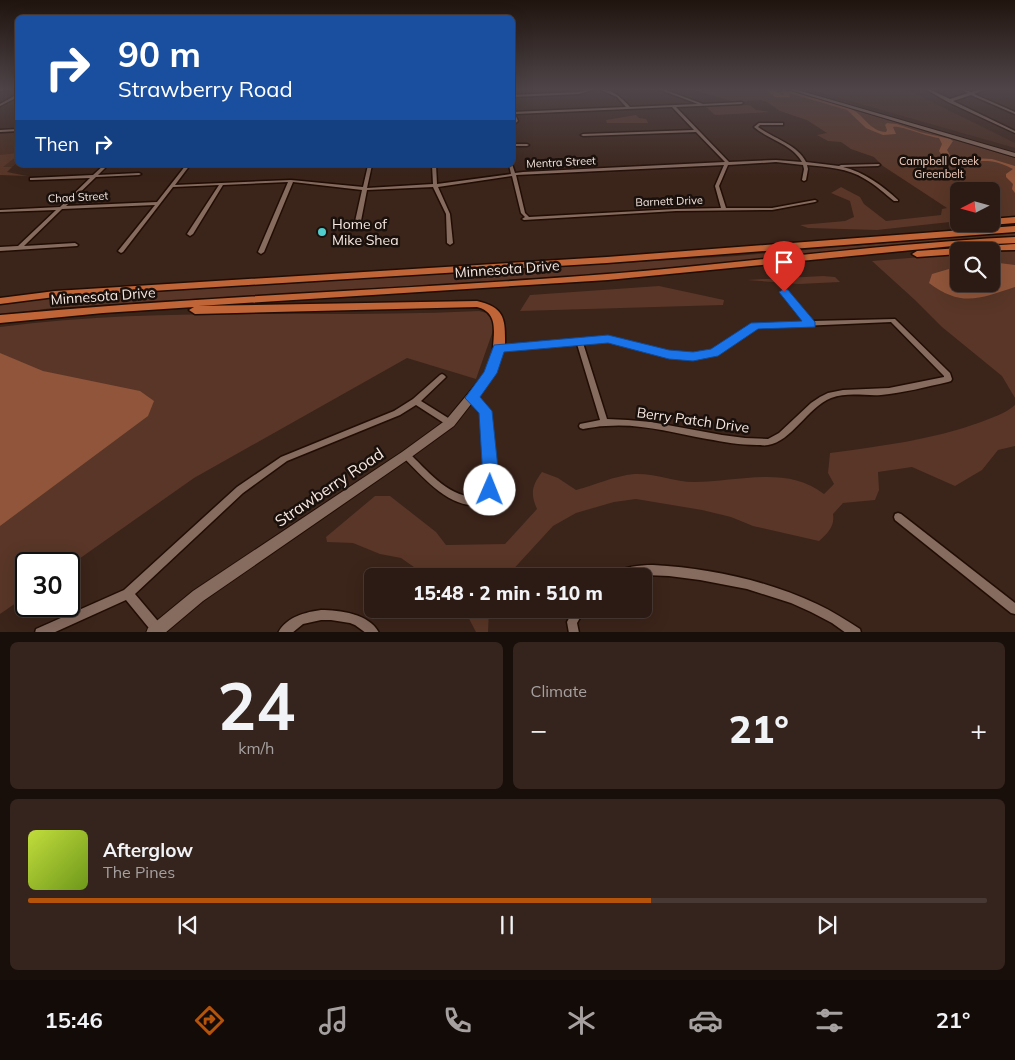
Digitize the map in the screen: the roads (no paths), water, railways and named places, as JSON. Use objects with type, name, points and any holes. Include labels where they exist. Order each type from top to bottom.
[{"type":"highway","points":[[1000,221],[1015,220]]},
{"type":"highway","points":[[680,254],[950,226]]},
{"type":"highway","name":"Minnesota Drive","points":[[0,301],[56,294],[680,254],[1015,229]]},
{"type":"highway","name":"Minnesota Drive","points":[[0,319],[104,309],[608,277],[943,244],[1015,240]]},
{"type":"highway","points":[[703,268],[1015,248]]},
{"type":"highway","points":[[104,309],[214,310],[478,304],[493,309],[497,315],[499,348]]},
{"type":"main road","points":[[890,118],[970,142]]},
{"type":"main road","points":[[901,118],[1015,153]]},
{"type":"street","points":[[685,118],[727,162],[717,186],[724,210]]},
{"type":"street","points":[[986,118],[1015,132]]},
{"type":"street","points":[[782,124],[755,125],[766,135],[796,150],[804,163],[806,175],[804,180]]},
{"type":"street","points":[[0,131],[15,130]]},
{"type":"street","points":[[583,135],[697,131]]},
{"type":"street","points":[[970,142],[1015,153]]},
{"type":"street","points":[[515,146],[527,145]]},
{"type":"street","name":"Mentra Street","points":[[172,186],[291,181],[366,189],[435,186],[513,174],[727,162],[776,161],[832,166]]},
{"type":"street","points":[[832,166],[878,165]]},
{"type":"street","points":[[832,166],[850,170],[867,178],[896,200]]},
{"type":"street","points":[[19,248],[104,167]]},
{"type":"street","points":[[121,251],[186,167]]},
{"type":"street","points":[[357,226],[370,167]]},
{"type":"street","points":[[434,167],[435,186],[448,214],[450,243]]},
{"type":"street","points":[[511,167],[513,174]]},
{"type":"street","points":[[32,179],[139,174]]},
{"type":"street","name":"Barnett Drive","points":[[513,174],[526,218],[724,210],[772,210],[815,201]]},
{"type":"street","points":[[261,252],[291,181]]},
{"type":"street","points":[[190,234],[222,184]]},
{"type":"street","name":"Chad Street","points":[[0,211],[158,203]]},
{"type":"street","points":[[0,249],[75,245]]},
{"type":"street","points":[[784,292],[811,324]]},
{"type":"street","name":"Berry Patch Drive","points":[[499,348],[608,339],[669,355],[693,356],[714,353],[755,326],[835,321],[893,320],[948,375],[948,379],[882,392],[831,395],[808,408],[787,430],[770,442],[738,441],[698,433],[604,421]]},
{"type":"street","points":[[579,341],[604,421],[583,426]]},
{"type":"street","name":"Strawberry Road","points":[[157,631],[214,585],[450,423],[472,398],[490,373],[499,348]]},
{"type":"street","points":[[40,632],[128,594],[240,490],[284,459],[397,413],[416,401],[442,377]]},
{"type":"street","points":[[406,455],[457,500],[478,502],[486,498],[491,478],[485,411],[472,398]]},
{"type":"street","points":[[416,401],[450,423]]},
{"type":"street","points":[[898,517],[1015,609]]},
{"type":"street","points":[[652,571],[718,576],[775,592],[832,616],[856,632]]},
{"type":"street","points":[[128,594],[157,631]]},
{"type":"street","points":[[283,632],[301,619],[322,615],[347,616],[368,626],[374,632]]},
{"type":"street","points":[[574,618],[572,622],[574,632]]},
{"type":"place","name":"Home of Mike Shea","points":[[322,232]]},
{"type":"park label","name":"Campbell Creek Greenbelt","points":[[939,167]]}]
